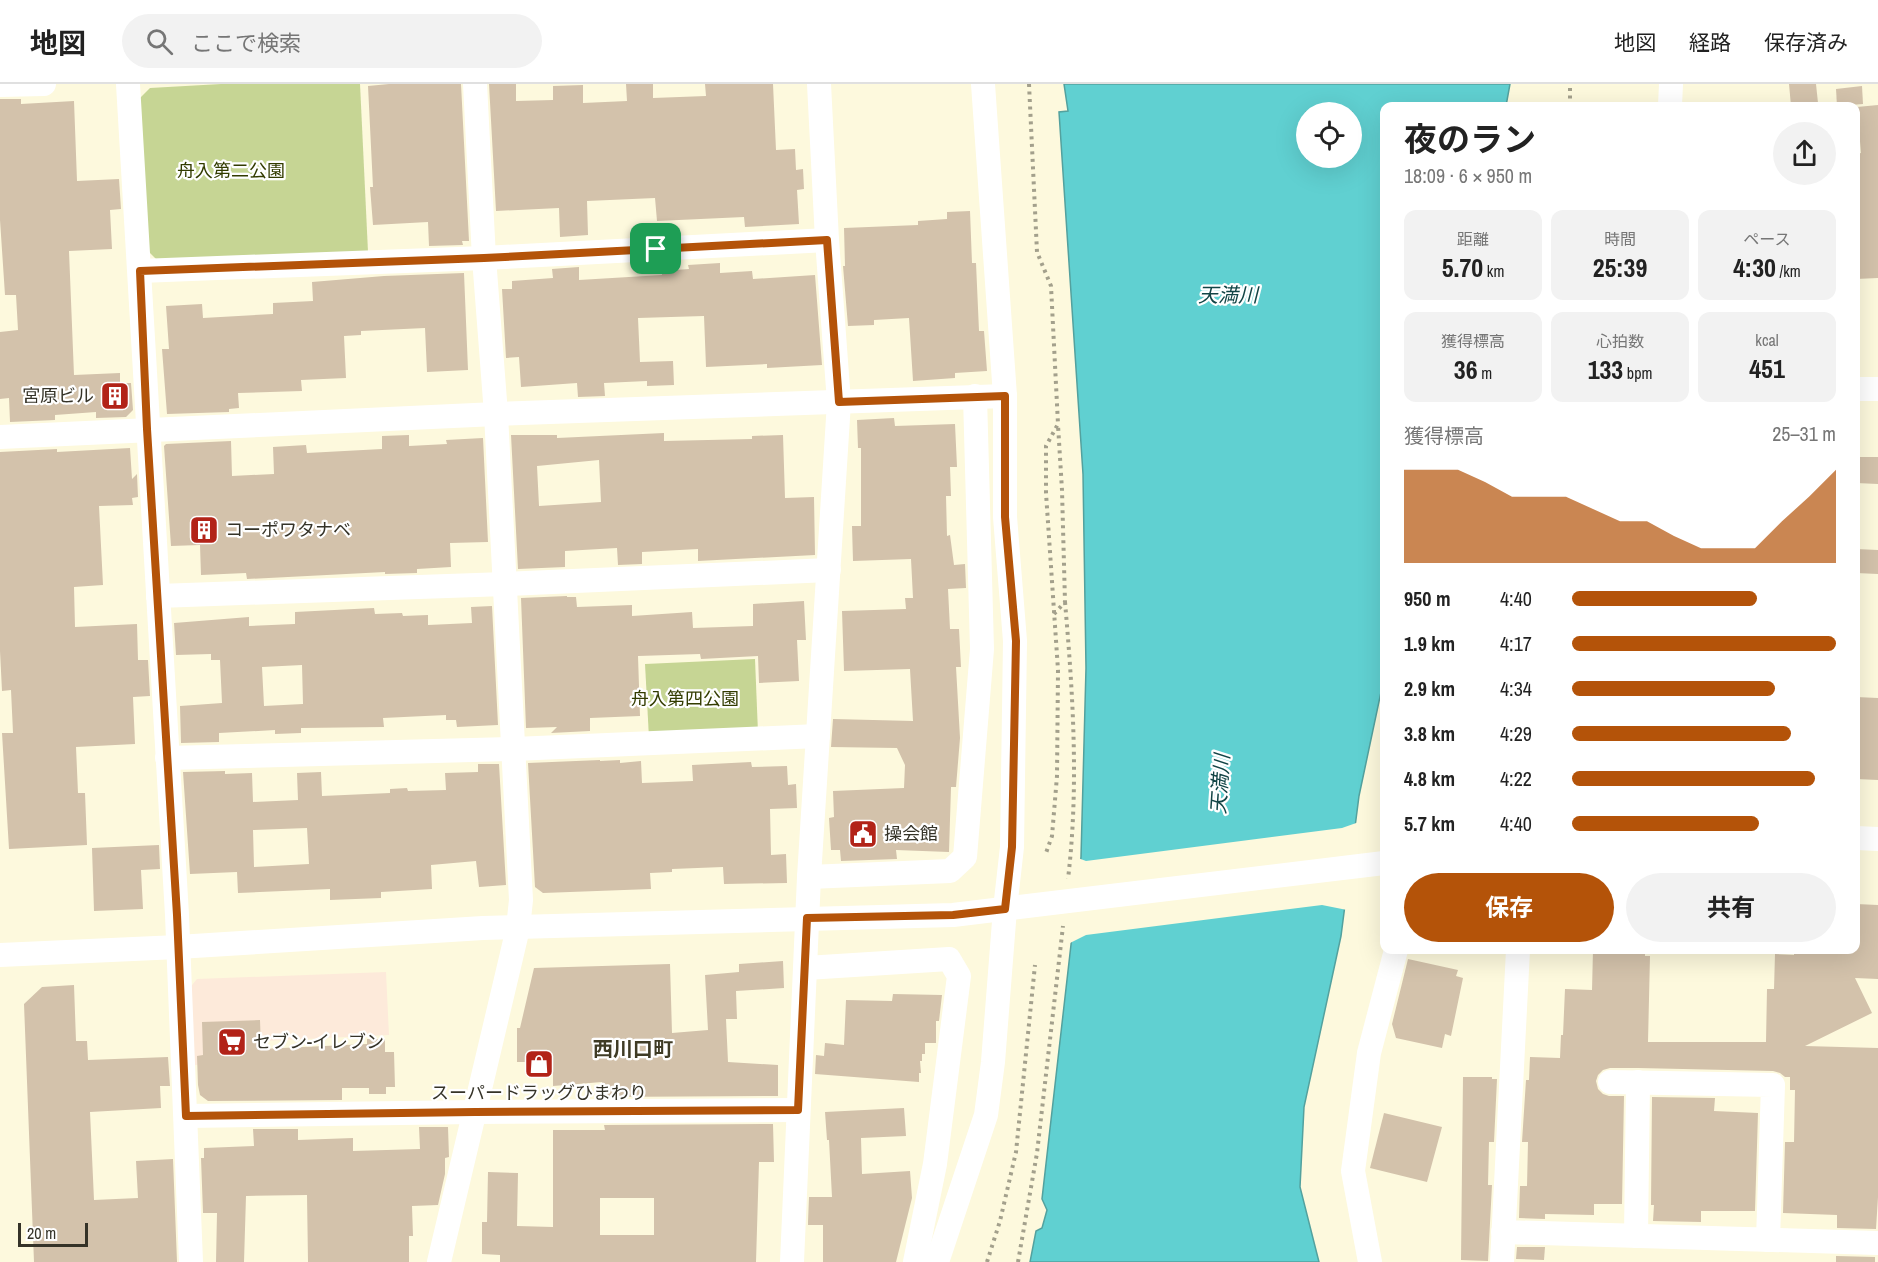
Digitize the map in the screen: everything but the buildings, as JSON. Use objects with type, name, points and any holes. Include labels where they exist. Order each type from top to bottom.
[{"type":"street","points":[[0,85],[44,84]]},
{"type":"street","points":[[128,84],[178,947],[191,1262]]},
{"type":"street","points":[[439,1262],[518,928],[521,900],[496,414],[484,258],[475,84]]},
{"type":"street","points":[[792,1262],[809,877],[839,402],[827,240],[819,84]]},
{"type":"street","points":[[937,1262],[986,1115],[993,1062],[1012,847],[1016,641],[1005,517],[1005,396],[983,84]]},
{"type":"street","points":[[1670,102],[1671,84]]},
{"type":"street","points":[[140,271],[484,258],[827,240]]},
{"type":"street","points":[[1860,389],[1878,389]]},
{"type":"street","points":[[809,877],[950,871],[965,857],[982,649],[975,396]]},
{"type":"street","points":[[0,437],[496,414],[1005,396]]},
{"type":"street","points":[[158,596],[829,570]]},
{"type":"street","points":[[167,758],[514,749],[818,736]]},
{"type":"street","points":[[1860,838],[1878,839]]},
{"type":"street","points":[[0,955],[178,947],[483,928],[953,915],[1005,909],[1061,913],[1378,864]]},
{"type":"street","points":[[1370,1262],[1353,1172],[1369,1053],[1395,954]]},
{"type":"street","points":[[1502,1262],[1518,954]]},
{"type":"street","points":[[806,968],[949,959],[959,976],[935,1164],[915,1262]]},
{"type":"street","points":[[1610,1082],[1773,1085],[1768,1240]]},
{"type":"street","points":[[1636,1236],[1638,1082]]},
{"type":"street","points":[[186,1116],[798,1110]]},
{"type":"street","points":[[1503,1232],[1878,1243]]},
{"type":"path","points":[[1029,84],[1037,252],[1051,286],[1062,490],[1065,602],[1073,697],[1074,781],[1068,880]]},
{"type":"path","points":[[1570,84],[1570,102]]},
{"type":"path","points":[[1046,853],[1052,836],[1057,776],[1058,670],[1046,493],[1046,446],[1058,424]]},
{"type":"path","points":[[1054,614],[1065,602]]},
{"type":"path","points":[[1018,1262],[1037,1153],[1061,913]]},
{"type":"path","points":[[987,1262],[1000,1221],[1016,1152],[1035,965]]},
{"type":"shaded area","points":[[386,972],[389,1035],[263,1041],[263,1064],[191,1065],[188,990],[197,979]]},
{"type":"green space","name":"舟入第二公園","points":[[221,84],[360,84],[368,252],[159,262],[148,251],[140,98],[150,88]]},
{"type":"green space","name":"舟入第四公園","points":[[755,659],[758,733],[649,738],[645,664]]},
{"type":"water","name":"天満川","points":[[1064,84],[1510,84],[1507,102],[1380,102],[1380,697],[1359,796],[1341,936],[1304,1107],[1300,1187],[1319,1262],[1030,1262],[1036,1231],[1042,1228],[1047,1210],[1042,1199],[1081,857],[1086,668],[1083,474],[1059,112],[1068,111]]},
{"type":"pier","points":[[1359,822],[1347,910],[1322,905],[1086,935],[1068,944],[1078,858],[1086,861],[1342,828]]},
{"type":"place","name":"宮原ビル","points":[[115,396]]},
{"type":"place","name":"コーポワタナベ","points":[[204,530]]},
{"type":"place","name":"操会館","points":[[863,834]]},
{"type":"place","name":"セブン-イレブン","points":[[232,1042]]},
{"type":"place","name":"スーパードラッグひまわり","points":[[539,1064]]},
{"type":"district","name":"西川口町","points":[[633,1049]]},
{"type":"route","points":[[827,240],[839,402],[1005,396],[1005,517],[1016,641],[1012,847],[1005,909],[953,915],[807,918],[798,1110],[186,1116],[177,915],[147,429],[140,271],[656,249],[827,240]]}]
